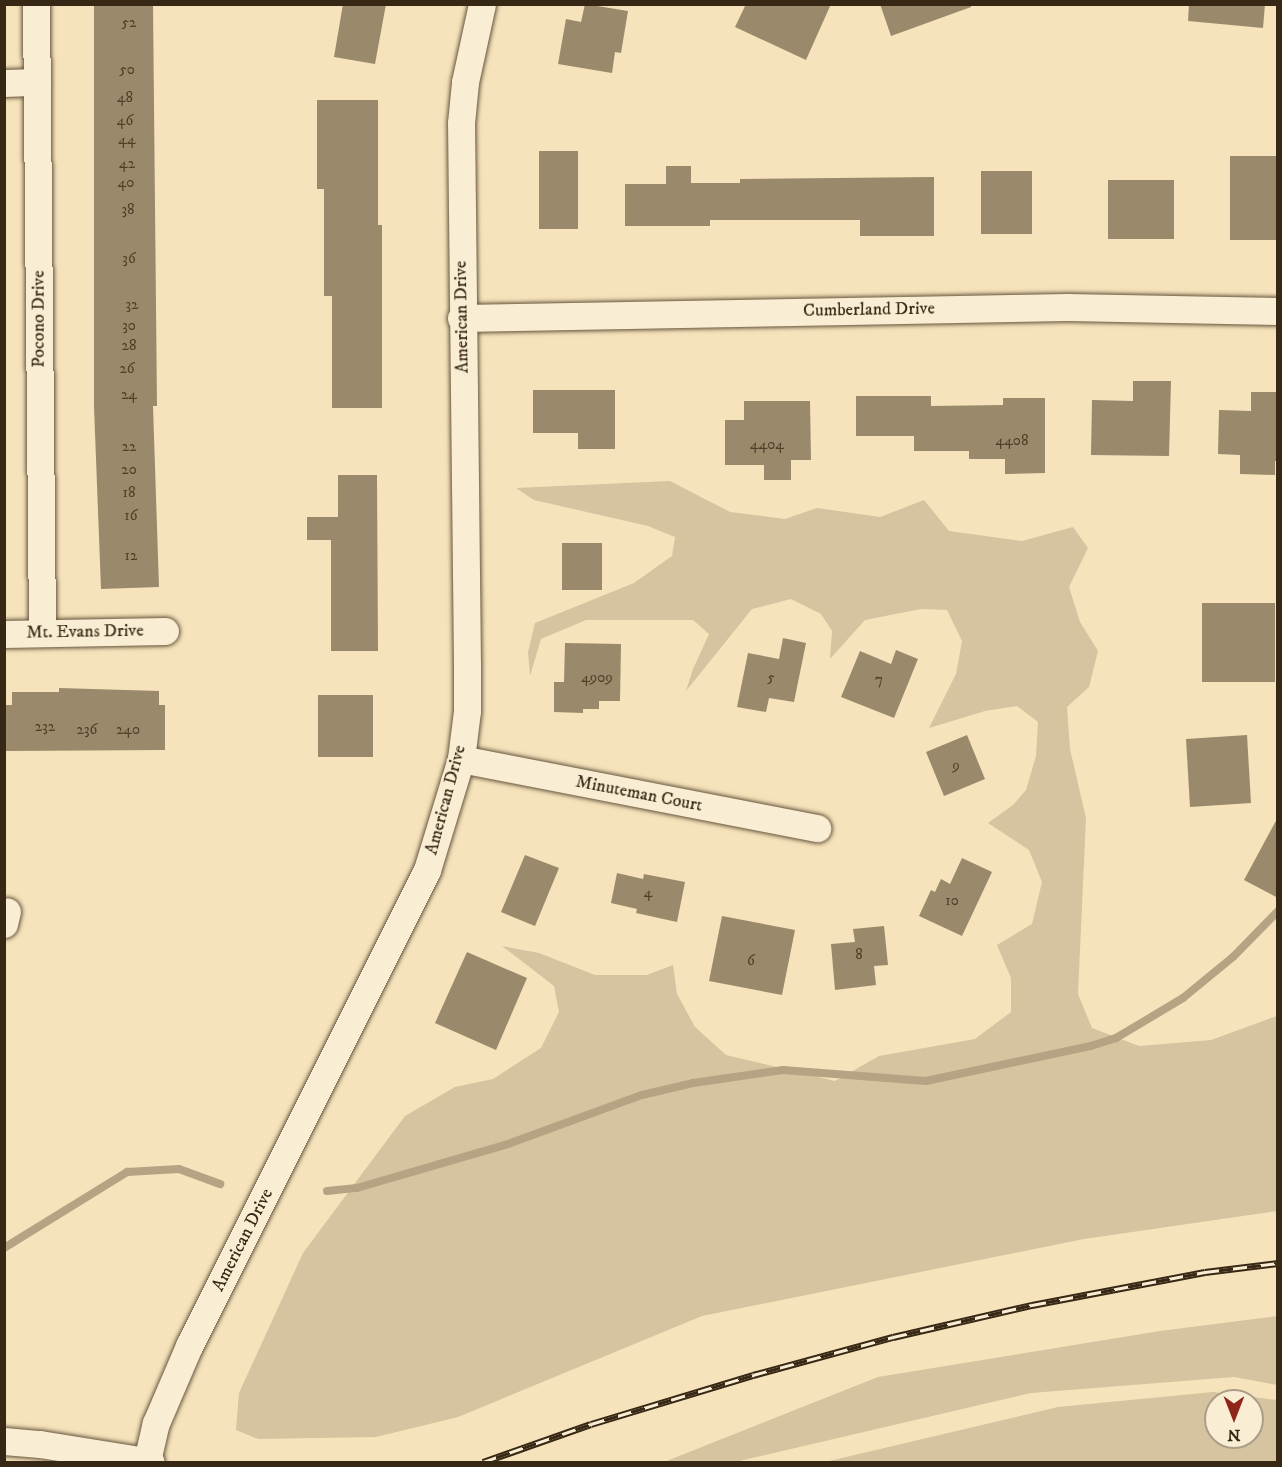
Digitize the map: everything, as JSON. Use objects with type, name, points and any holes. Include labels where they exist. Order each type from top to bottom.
[{"type":"street","name":"Pocono Drive","points":[[36,4],[42,633]]},
{"type":"street","name":"American Drive","points":[[149,1462],[156,1424],[189,1346],[427,870],[461,759],[467,711],[467,665],[461,318],[461,123],[465,82],[482,4]]},
{"type":"street","points":[[4,83],[37,82]]},
{"type":"street","name":"Cumberland Drive","points":[[461,318],[1067,307],[1278,311]]},
{"type":"street","name":"Mt. Evans Drive","points":[[4,634],[165,631]]},
{"type":"street","name":"Minuteman Court","points":[[461,759],[817,828]]},
{"type":"street","points":[[4,1441],[149,1462]]},
{"type":"shaded area","points":[[670,481],[730,512],[785,519],[817,508],[880,517],[924,500],[949,531],[1022,541],[1073,527],[1088,548],[1069,587],[1080,622],[1098,651],[1089,687],[1067,707],[1070,749],[1086,818],[1078,994],[1092,1028],[1139,1046],[1211,1040],[1277,1016],[1277,1211],[1084,1239],[702,1316],[458,1417],[376,1437],[258,1439],[236,1430],[239,1393],[303,1253],[405,1116],[455,1087],[493,1079],[541,1048],[559,1012],[554,986],[502,946],[539,953],[595,975],[647,975],[673,965],[677,994],[695,1027],[726,1055],[835,1081],[879,1056],[975,1039],[1011,1012],[1011,978],[997,945],[1032,924],[1042,882],[1029,850],[988,823],[1013,805],[1026,790],[1036,756],[1038,722],[1017,706],[985,711],[929,728],[956,674],[962,641],[947,610],[921,609],[865,620],[830,659],[832,631],[821,614],[791,599],[752,609],[686,691],[709,634],[693,620],[586,620],[541,639],[530,676],[528,652],[535,623],[634,583],[672,556],[675,537],[648,526],[534,500],[516,488]]},
{"type":"shaded area","points":[[1277,1316],[1277,1385],[1234,1377],[1031,1393],[735,1462],[664,1462],[878,1377],[1160,1331]]},
{"type":"shaded area","points":[[1204,1393],[1204,1449],[1264,1449],[1264,1398],[1277,1400],[1277,1462],[825,1462],[1058,1407]]},
{"type":"building","points":[[94,4],[153,4],[157,406],[153,406],[159,587],[101,589],[94,407]]},
{"type":"building","points":[[343,4],[386,4],[375,64],[334,57]]},
{"type":"building","points":[[585,4],[628,11],[621,53],[615,52],[612,73],[558,64],[566,19],[581,22]]},
{"type":"building","points":[[746,4],[831,4],[806,60],[735,27]]},
{"type":"building","points":[[880,4],[971,4],[971,7],[891,36]]},
{"type":"building","points":[[1189,4],[1265,4],[1263,28],[1188,21]]},
{"type":"building","points":[[317,100],[378,100],[378,225],[382,225],[382,408],[332,408],[332,296],[324,296],[324,189],[317,189]]},
{"type":"building","points":[[539,151],[578,151],[578,229],[539,229]]},
{"type":"building","points":[[1230,156],[1278,156],[1278,240],[1230,240]]},
{"type":"building","points":[[666,166],[691,166],[691,183],[740,183],[740,179],[934,177],[934,236],[860,236],[860,220],[710,220],[710,226],[625,226],[625,184],[666,184]]},
{"type":"building","points":[[981,171],[1032,171],[1032,234],[981,234]]},
{"type":"building","points":[[1108,180],[1174,180],[1174,239],[1108,239]]},
{"type":"building","points":[[1133,381],[1171,381],[1169,456],[1091,455],[1092,400],[1133,401]]},
{"type":"building","points":[[533,390],[615,390],[615,449],[578,449],[578,433],[533,433]]},
{"type":"building","points":[[1251,392],[1278,392],[1278,461],[1275,461],[1275,475],[1240,474],[1240,455],[1218,454],[1219,410],[1251,411]]},
{"type":"building","points":[[856,396],[931,396],[931,406],[1003,405],[1003,398],[1045,398],[1045,473],[1005,474],[1005,459],[969,459],[969,451],[914,451],[914,436],[856,436]]},
{"type":"building","points":[[744,401],[810,401],[811,460],[791,460],[791,480],[764,480],[764,465],[725,465],[725,420],[744,420]]},
{"type":"building","points":[[338,475],[377,475],[378,651],[331,651],[331,540],[307,540],[307,517],[338,517]]},
{"type":"building","points":[[562,543],[602,543],[602,590],[562,590]]},
{"type":"building","points":[[1202,603],[1275,603],[1275,682],[1202,682]]},
{"type":"building","points":[[783,638],[806,643],[794,702],[769,698],[766,712],[737,707],[748,653],[779,659]]},
{"type":"building","points":[[565,643],[621,644],[620,701],[599,701],[599,709],[583,709],[583,713],[554,712],[554,682],[564,682]]},
{"type":"building","points":[[896,650],[918,659],[894,718],[841,697],[860,651],[891,664]]},
{"type":"building","points":[[59,688],[159,691],[159,705],[165,705],[165,750],[5,751],[5,705],[12,705],[12,692],[59,692]]},
{"type":"building","points":[[318,695],[373,695],[373,757],[318,757]]},
{"type":"building","points":[[967,735],[985,779],[944,796],[926,752]]},
{"type":"building","points":[[1247,735],[1251,803],[1190,807],[1186,739]]},
{"type":"building","points":[[1278,817],[1278,898],[1244,880]]},
{"type":"building","points":[[525,855],[559,868],[535,926],[501,912]]},
{"type":"building","points":[[962,858],[992,872],[962,936],[919,916],[931,890],[935,892],[941,879],[950,884]]},
{"type":"building","points":[[617,873],[643,879],[644,874],[685,882],[677,922],[636,913],[637,909],[611,903]]},
{"type":"building","points":[[722,916],[795,930],[782,995],[709,981]]},
{"type":"building","points":[[884,926],[888,965],[874,966],[876,985],[835,990],[831,944],[855,942],[853,929]]},
{"type":"building","points":[[467,952],[527,978],[496,1050],[435,1023]]},
{"type":"waterway","points":[[327,1191],[357,1188],[508,1144],[642,1095],[693,1083],[783,1070],[926,1081],[1091,1046],[1116,1038],[1183,998],[1233,957],[1278,911]]},
{"type":"waterway","points":[[4,1248],[127,1172],[179,1169],[220,1184]]},
{"type":"railway","points":[[483,1462],[591,1424],[753,1375],[893,1337],[1032,1305],[1205,1272],[1278,1263]]}]
